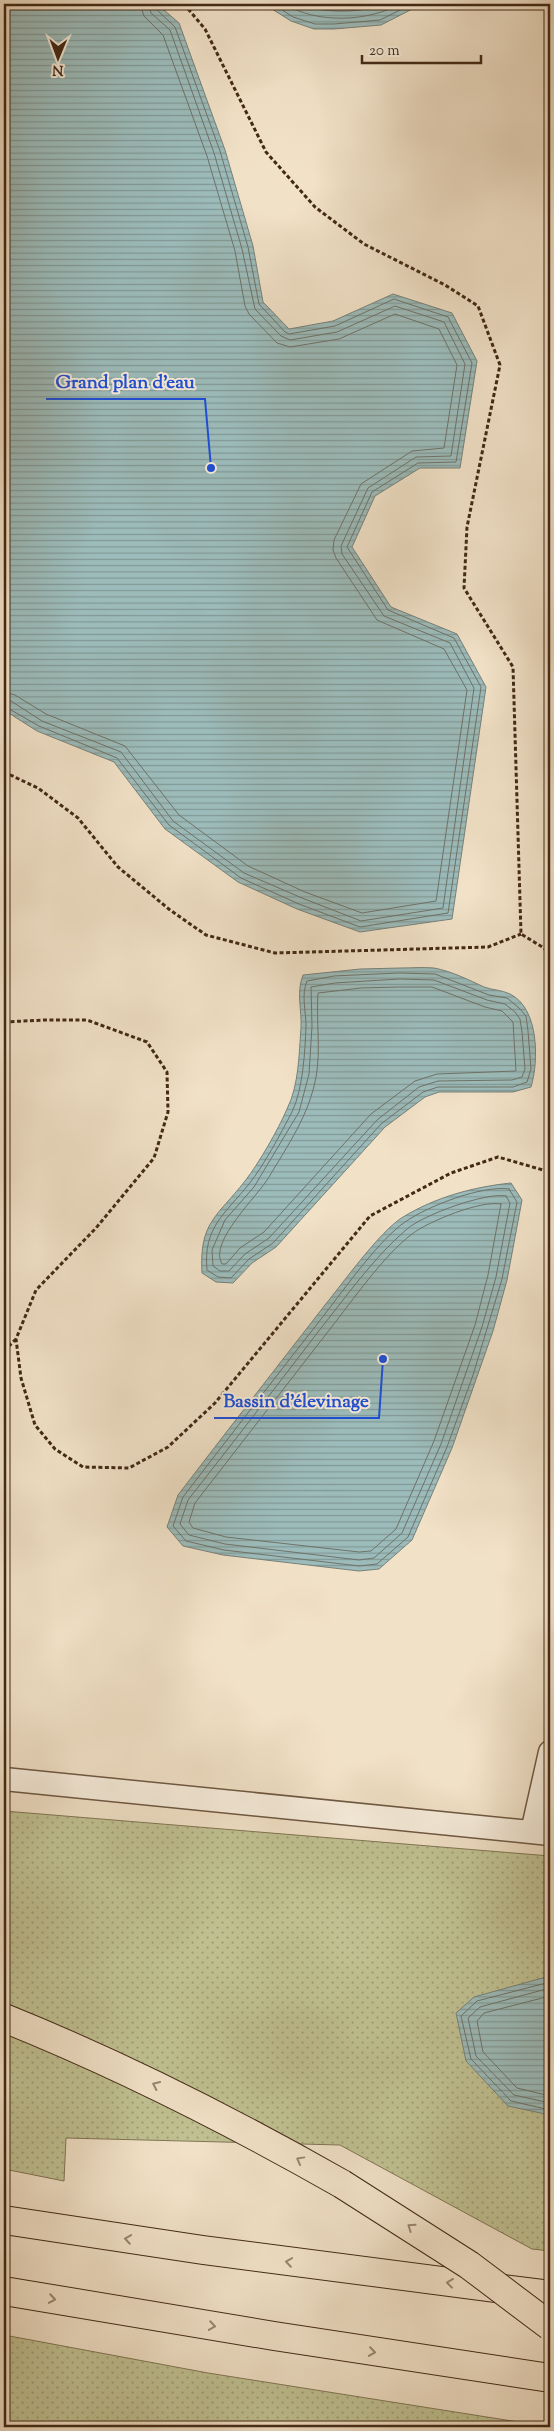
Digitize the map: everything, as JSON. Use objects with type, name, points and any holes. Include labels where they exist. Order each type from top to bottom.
[{"type":"highway","points":[[4,2018],[82,2050],[208,2109],[342,2184],[469,2265],[550,2326]]},
{"type":"highway","points":[[4,2220],[203,2250],[550,2296]]},
{"type":"highway","points":[[4,2291],[283,2338],[550,2378]]},
{"type":"lane","points":[[4,1779],[541,1833],[550,1752]]},
{"type":"path","points":[[184,4],[205,29],[266,152],[316,207],[364,244],[445,285],[478,306],[500,365],[467,527],[464,588],[513,667],[521,934]]},
{"type":"path","points":[[4,772],[38,788],[78,818],[118,867],[170,910],[206,935],[275,952],[488,947],[521,934]]},
{"type":"path","points":[[521,934],[544,948],[550,956]]},
{"type":"path","points":[[4,1022],[87,1020],[147,1042],[167,1072],[168,1112],[154,1158],[96,1228],[36,1290],[16,1339],[4,1351]]},
{"type":"path","points":[[16,1339],[21,1378],[35,1424],[55,1449],[82,1468],[129,1468],[168,1447],[215,1403],[370,1216],[451,1173],[498,1157],[550,1172]]},
{"type":"green space","points":[[4,1811],[550,1856],[550,2251],[532,2249],[340,2145],[66,2138],[64,2181],[4,2169]]},
{"type":"green space","points":[[4,2335],[208,2373],[550,2427],[4,2427]]},
{"type":"water","points":[[4,4],[157,4],[179,23],[225,150],[253,246],[263,302],[289,329],[333,321],[393,294],[452,313],[477,361],[460,468],[420,468],[375,496],[352,547],[391,607],[457,634],[486,687],[452,919],[360,932],[297,909],[238,882],[165,829],[114,762],[37,731],[4,710]]},
{"type":"water","points":[[264,4],[422,4],[381,25],[314,29],[291,21]]},
{"type":"water","points":[[360,969],[440,969],[484,987],[510,994],[520,1001],[527,1011],[531,1023],[536,1050],[531,1087],[513,1092],[439,1092],[425,1097],[385,1127],[276,1247],[252,1263],[233,1283],[216,1282],[202,1273],[204,1242],[212,1221],[245,1181],[262,1156],[279,1127],[291,1100],[299,1059],[300,995],[303,975]]},
{"type":"water","points":[[511,1183],[522,1200],[507,1280],[493,1331],[452,1448],[412,1540],[379,1569],[359,1571],[223,1555],[183,1546],[167,1527],[178,1495],[373,1245],[403,1217],[428,1204],[469,1190]]},
{"type":"water","points":[[550,1977],[550,2115],[508,2106],[466,2061],[456,2013],[474,1997]]},
{"type":"place","name":"Grand plan d'eau","points":[[211,468]]},
{"type":"place","name":"Bassin d'élevinage","points":[[383,1359]]}]
